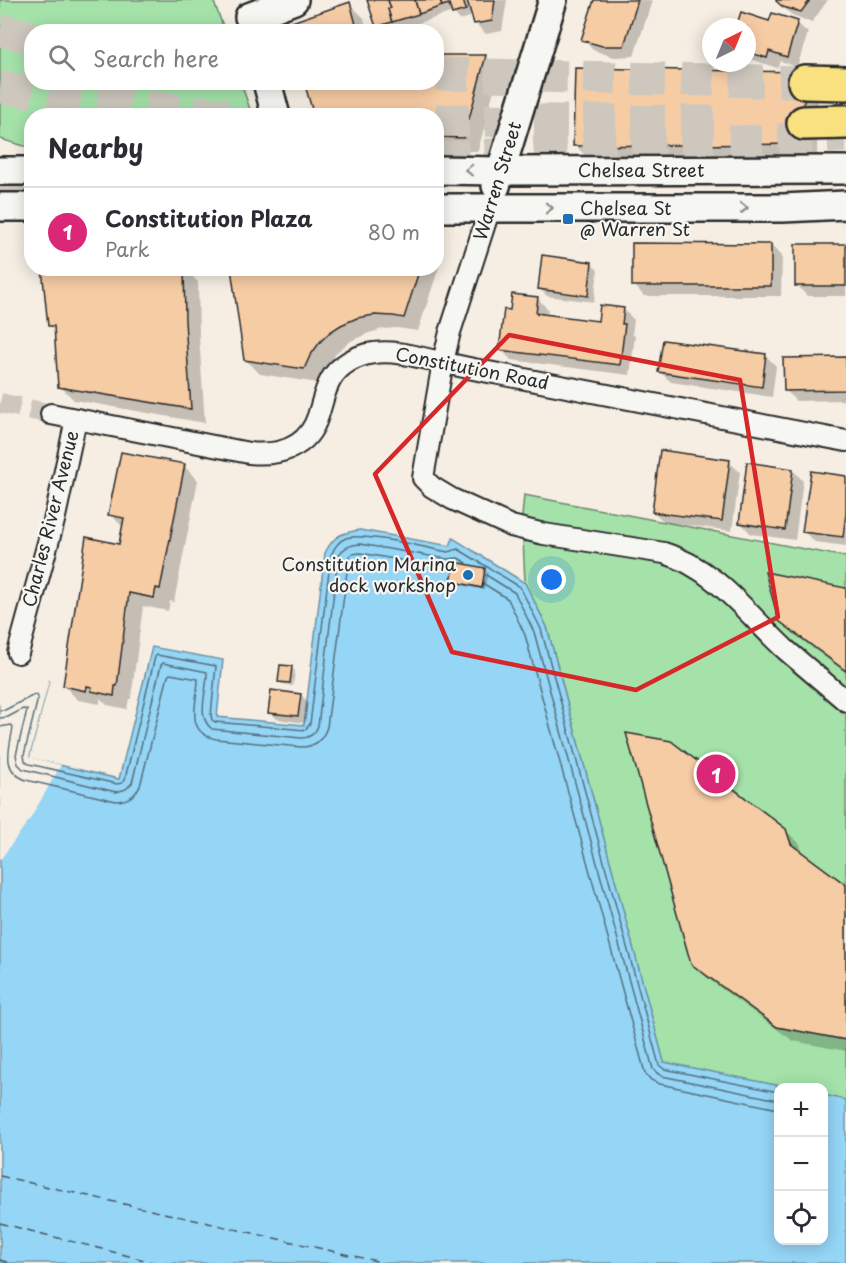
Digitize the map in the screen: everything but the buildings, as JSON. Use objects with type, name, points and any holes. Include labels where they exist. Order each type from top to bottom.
[{"type":"highway","points":[[804,82],[846,83]]},
{"type":"highway","points":[[804,123],[846,122]]},
{"type":"main road","points":[[248,16],[294,0]]},
{"type":"main road","name":"Warren Street","points":[[490,208],[553,0]]},
{"type":"main road","points":[[269,90],[274,108]]},
{"type":"main road","name":"Chelsea Street","points":[[444,170],[846,170]]},
{"type":"main road","points":[[0,171],[24,171]]},
{"type":"main road","name":"Chelsea Street","points":[[444,208],[783,208],[846,205]]},
{"type":"main road","points":[[0,207],[24,207]]},
{"type":"street","name":"Warren Street","points":[[490,208],[442,362],[423,478],[452,499],[511,526],[544,534],[664,553],[683,559],[722,586],[786,650],[846,701]]},
{"type":"street","name":"Constitution Road","points":[[51,414],[249,453],[278,453],[297,444],[308,435],[316,423],[327,387],[332,378],[345,365],[354,359],[386,352],[846,441]]},
{"type":"street","name":"Charles River Avenue","points":[[18,653],[55,517],[76,419]]},
{"type":"highlighted area","points":[[509,335],[740,380],[778,617],[636,690],[452,652],[375,474]]},
{"type":"green space","points":[[0,0],[213,0],[222,24],[24,24],[24,90],[243,90],[250,108],[24,108],[24,146],[0,139]]},
{"type":"green space","points":[[524,495],[846,557],[846,1100],[828,1097],[828,1083],[774,1083],[774,1085],[664,1063],[547,627],[525,583],[522,516]]},
{"type":"water","points":[[360,530],[450,546],[453,538],[525,583],[547,627],[664,1062],[774,1085],[774,1245],[828,1245],[828,1096],[846,1100],[846,1263],[0,1263],[0,705],[49,681],[29,758],[119,779],[152,647],[223,660],[217,717],[304,725],[325,553],[332,542],[348,532]]},
{"type":"pier","points":[[45,679],[49,681],[29,757],[61,765],[30,819],[0,860],[0,702]]},
{"type":"ferry route","points":[[0,1176],[385,1263]]},
{"type":"ferry route","points":[[0,1223],[156,1263]]},
{"type":"ferry route","points":[[0,1260],[9,1263]]},
{"type":"tunnel","points":[[0,30],[24,35]]},
{"type":"tunnel","points":[[444,74],[805,82]]},
{"type":"tunnel","points":[[0,87],[155,108]]},
{"type":"tunnel","points":[[444,120],[721,122]]},
{"type":"tunnel","points":[[444,158],[578,149],[845,136]]},
{"type":"tunnel","points":[[0,185],[24,188]]},
{"type":"tunnel","points":[[0,403],[51,414]]},
{"type":"place","name":"Chelsea St @ Warren St","points":[[568,219]]},
{"type":"place","name":"Constitution Marina dock workshop","points":[[468,575]]},
{"type":"place","name":"Constitution Plaza","points":[[716,774]]}]
